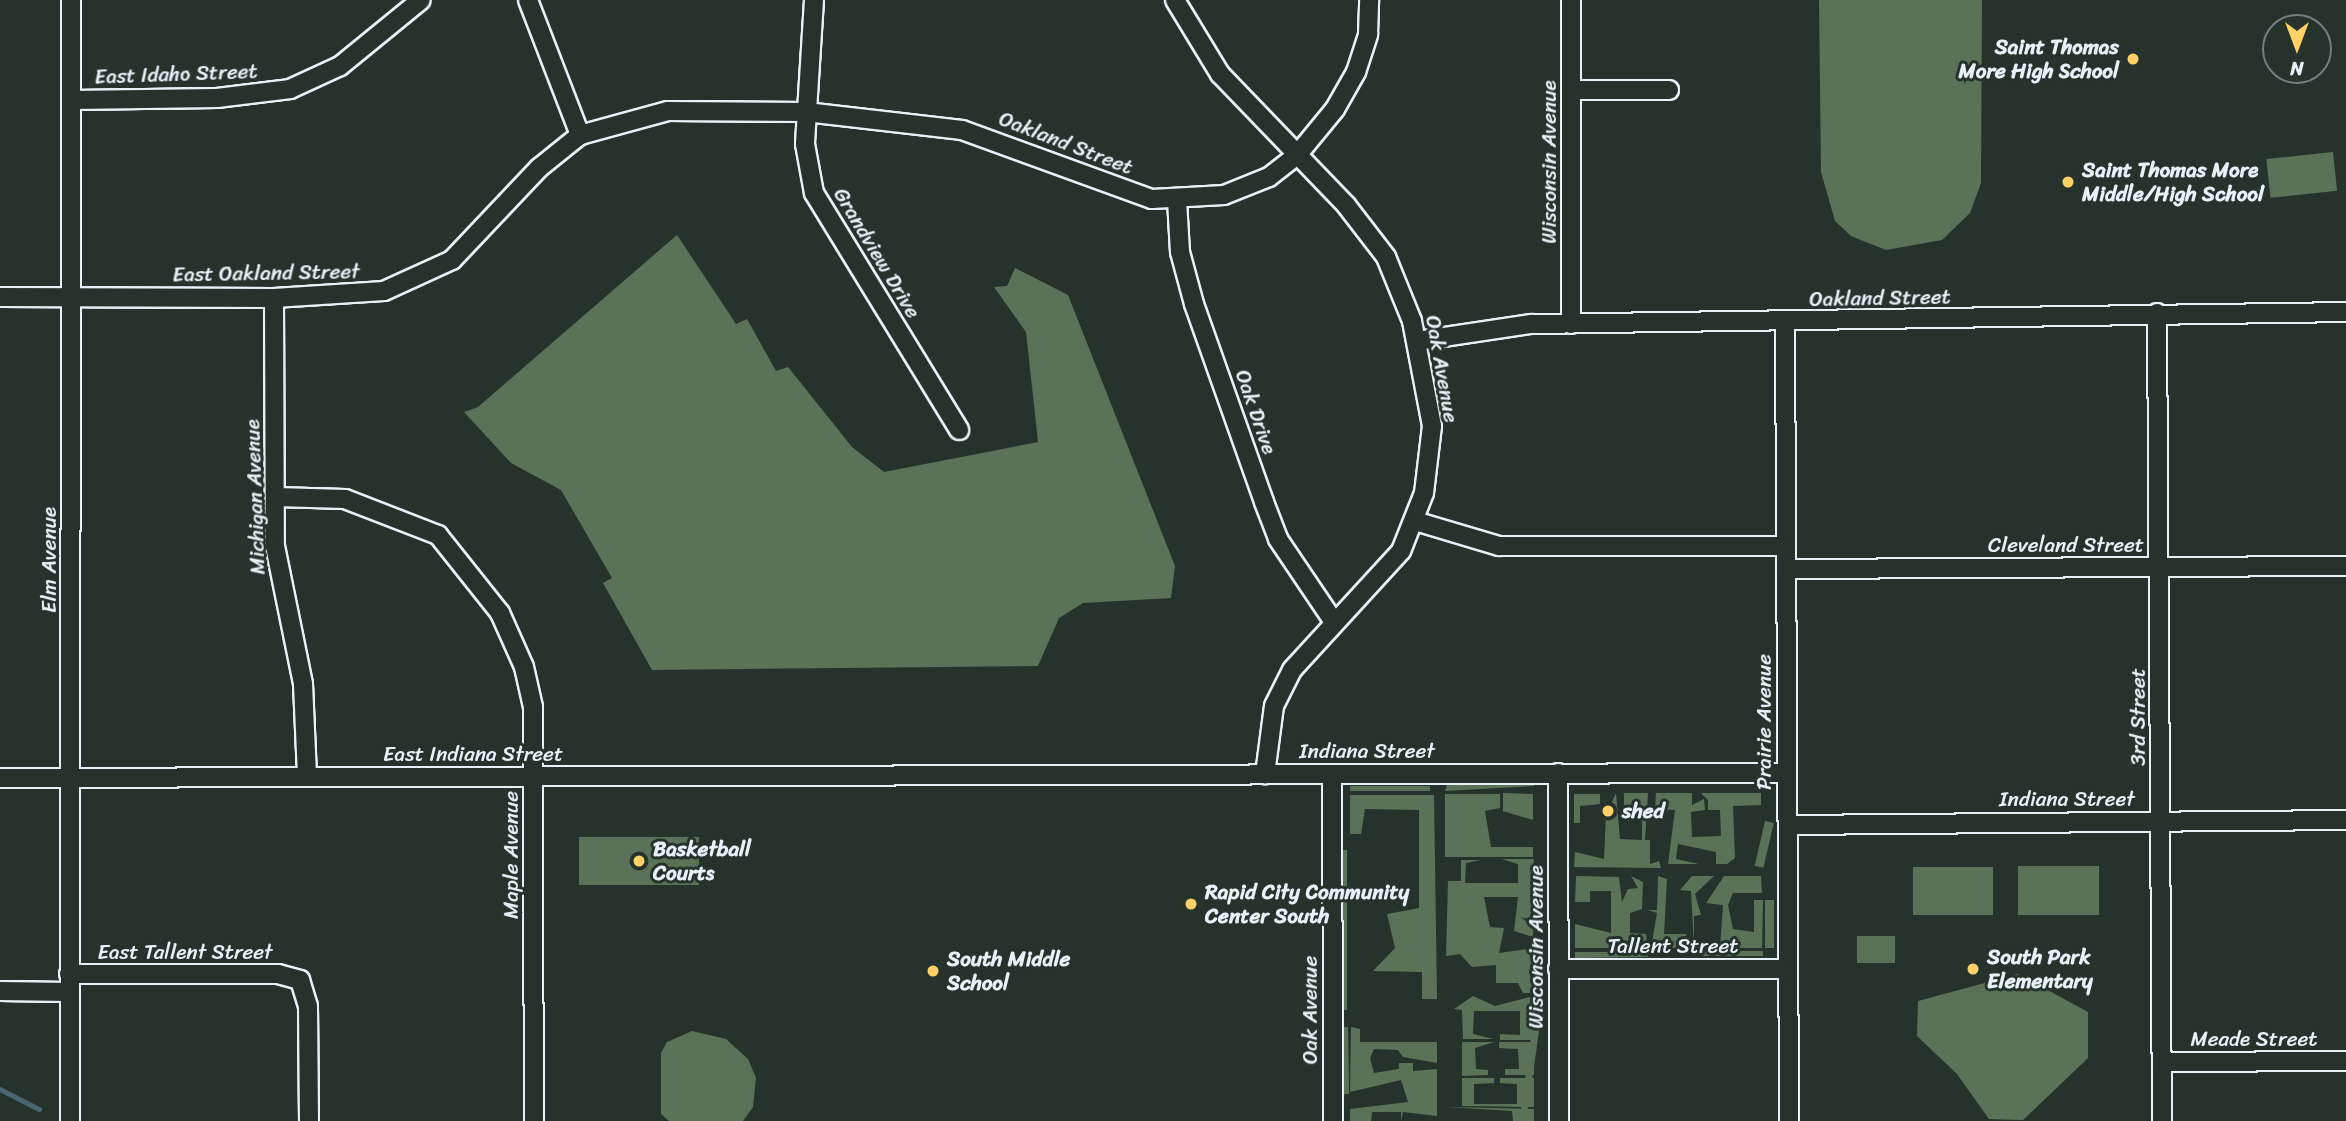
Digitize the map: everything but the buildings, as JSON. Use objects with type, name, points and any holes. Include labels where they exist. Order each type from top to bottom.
[{"type":"street","name":"Elm Avenue","points":[[70,1121],[73,298],[71,0]]},
{"type":"street","name":"East Idaho Street","points":[[72,100],[217,98],[290,89],[340,66],[421,0]]},
{"type":"street","points":[[528,0],[580,135]]},
{"type":"street","name":"Grandview Drive","points":[[814,0],[806,112],[806,165],[826,220],[959,430]]},
{"type":"street","name":"Oak Avenue","points":[[1175,0],[1220,74],[1298,155],[1386,257],[1417,341],[1432,426],[1415,521],[1377,582],[1302,655],[1274,706],[1265,774]]},
{"type":"street","points":[[1298,155],[1356,72],[1368,34],[1369,0]]},
{"type":"street","name":"Wisconsin Avenue","points":[[1571,324],[1572,0]]},
{"type":"street","points":[[1572,90],[1668,90]]},
{"type":"street","name":"East Oakland Street","points":[[0,297],[354,296],[431,274],[475,242],[539,168],[580,135],[668,111],[806,112]]},
{"type":"street","name":"Oakland Street","points":[[806,112],[962,130],[1125,192],[1177,201],[1247,188],[1298,155]]},
{"type":"street","name":"Oak Drive","points":[[1177,201],[1180,252],[1194,304],[1264,502],[1278,539],[1334,622]]},
{"type":"street","name":"Michigan Avenue","points":[[274,298],[276,569],[303,684],[307,776]]},
{"type":"street","name":"Oakland Street","points":[[1417,341],[1490,327],[1571,324],[1785,323],[2157,313],[2346,312]]},
{"type":"street","name":"3rd Street","points":[[2157,313],[2162,1121]]},
{"type":"street","name":"Prairie Avenue","points":[[1785,323],[1789,1121]]},
{"type":"street","name":"Maple Avenue","points":[[276,497],[345,499],[394,513],[438,535],[472,571],[524,667],[533,707],[534,1121]]},
{"type":"street","points":[[1415,521],[1509,547],[1786,546]]},
{"type":"street","name":"Cleveland Street","points":[[1786,569],[2346,566]]},
{"type":"street","name":"Wisconsin Avenue","points":[[1558,773],[1559,1121]]},
{"type":"street","name":"Indiana Street","points":[[946,775],[1787,773]]},
{"type":"street","name":"Oak Avenue","points":[[1332,774],[1333,1121]]},
{"type":"street","name":"East Indiana Street","points":[[0,778],[946,775]]},
{"type":"street","name":"Indiana Street","points":[[1788,825],[2346,820]]},
{"type":"street","name":"Tallent Street","points":[[1558,969],[1788,969]]},
{"type":"street","name":"East Tallent Street","points":[[0,991],[69,983],[278,974],[300,980],[307,1006],[309,1121]]},
{"type":"street","name":"Meade Street","points":[[2162,1062],[2346,1061]]},
{"type":"green space","points":[[1819,0],[1982,0],[1981,183],[1970,213],[1942,240],[1886,250],[1851,236],[1835,221],[1821,172]]},
{"type":"green space","points":[[2333,152],[2337,191],[2270,198],[2266,159]]},
{"type":"green space","points":[[677,235],[736,324],[747,319],[776,371],[788,367],[852,447],[884,472],[1038,442],[1026,332],[994,287],[1007,286],[1015,268],[1068,295],[1175,566],[1171,598],[1083,603],[1059,618],[1038,666],[652,670],[603,583],[612,578],[561,490],[511,463],[464,412],[478,407]]},
{"type":"green space","points":[[1447,785],[1534,785],[1534,786],[1445,791]]},
{"type":"green space","points":[[1350,786],[1430,786],[1430,791],[1350,791]]},
{"type":"green space","points":[[1503,793],[1533,794],[1533,820],[1503,811]]},
{"type":"green space","points":[[1616,793],[1620,839],[1642,840],[1642,807],[1624,807],[1624,793],[1648,793],[1645,840],[1650,840],[1650,864],[1659,861],[1661,868],[1574,867],[1575,852],[1604,859],[1606,815]]},
{"type":"green space","points":[[1656,793],[1692,793],[1692,805],[1704,799],[1705,810],[1691,812],[1692,837],[1721,836],[1720,810],[1708,810],[1708,800],[1701,793],[1761,793],[1761,805],[1733,806],[1735,858],[1727,864],[1716,864],[1716,852],[1678,844],[1676,859],[1699,864],[1668,864],[1675,810],[1655,809]]},
{"type":"green space","points":[[1445,794],[1500,794],[1500,808],[1485,811],[1491,847],[1533,847],[1533,857],[1445,857]]},
{"type":"green space","points":[[1574,794],[1600,794],[1600,804],[1580,806],[1580,823],[1574,823]]},
{"type":"green space","points":[[1350,795],[1434,795],[1437,999],[1422,999],[1422,972],[1373,971],[1395,948],[1387,914],[1419,908],[1419,810],[1365,809],[1361,834],[1350,834]]},
{"type":"green space","points":[[1765,821],[1774,823],[1763,868],[1755,866]]},
{"type":"green space","name":"Basketball Courts","points":[[579,837],[699,837],[699,885],[579,885]]},
{"type":"green space","points":[[1341,850],[1347,850],[1347,1010],[1341,1010]]},
{"type":"green space","points":[[1502,859],[1534,859],[1533,937],[1514,931],[1518,897],[1484,897],[1490,927],[1504,928],[1499,953],[1534,948],[1533,993],[1523,993],[1518,983],[1496,983],[1496,965],[1472,967],[1460,954],[1446,956],[1448,881],[1461,881],[1461,860],[1481,860],[1466,863],[1465,883],[1518,883],[1518,864]]},
{"type":"green space","points":[[2018,866],[2099,866],[2099,915],[2018,915]]},
{"type":"green space","points":[[1913,867],[1993,867],[1993,915],[1913,915]]},
{"type":"green space","points":[[1576,876],[1619,877],[1622,902],[1628,889],[1638,888],[1631,876],[1643,882],[1642,909],[1630,913],[1630,933],[1646,934],[1648,948],[1575,948],[1575,924],[1611,933],[1611,891],[1590,891],[1590,902],[1575,902]]},
{"type":"green space","points":[[1658,876],[1667,879],[1664,934],[1686,934],[1686,948],[1651,948],[1657,913],[1648,910],[1657,910]]},
{"type":"green space","points":[[1692,876],[1714,876],[1695,894],[1701,915],[1694,916],[1694,948],[1691,891],[1680,890]]},
{"type":"green space","points":[[1724,876],[1761,876],[1762,893],[1733,893],[1728,905],[1733,929],[1754,932],[1754,900],[1763,900],[1762,948],[1720,948],[1723,905],[1706,903]]},
{"type":"green space","points":[[1765,900],[1774,900],[1774,948],[1765,948]]},
{"type":"green space","points":[[1857,936],[1895,936],[1895,963],[1857,963]]},
{"type":"green space","points":[[1701,951],[1763,951],[1763,956],[1701,956]]},
{"type":"green space","points":[[1575,952],[1648,952],[1648,957],[1575,958]]},
{"type":"green space","points":[[2018,974],[2088,1012],[2088,1058],[2023,1120],[1989,1119],[1957,1074],[1917,1036],[1918,1001]]},
{"type":"green space","points":[[1537,995],[1544,996],[1526,1121],[1519,1120]]},
{"type":"green space","points":[[1473,996],[1495,1006],[1534,996],[1534,1040],[1500,1040],[1500,1034],[1520,1035],[1520,1011],[1474,1011],[1473,1034],[1493,1039],[1463,1039],[1462,1010],[1454,1009]]},
{"type":"green space","points":[[1340,1027],[1348,1027],[1349,1094],[1341,1094]]},
{"type":"green space","points":[[1351,1027],[1360,1029],[1360,1042],[1437,1042],[1437,1063],[1403,1057],[1398,1050],[1374,1049],[1370,1058],[1374,1073],[1399,1069],[1399,1063],[1413,1063],[1413,1071],[1437,1069],[1437,1116],[1403,1112],[1401,1121],[1401,1112],[1372,1112],[1371,1121],[1350,1121],[1350,1109],[1408,1102],[1401,1080],[1350,1092]]},
{"type":"green space","points":[[692,1031],[726,1039],[748,1059],[756,1078],[753,1107],[743,1121],[669,1121],[661,1114],[661,1053],[667,1042]]},
{"type":"green space","points":[[1462,1042],[1494,1042],[1475,1048],[1476,1069],[1488,1070],[1488,1075],[1462,1076]]},
{"type":"green space","points":[[1499,1042],[1534,1042],[1534,1075],[1505,1075],[1505,1069],[1519,1069],[1518,1049],[1499,1048]]},
{"type":"green space","points":[[1462,1078],[1494,1078],[1494,1083],[1474,1084],[1474,1104],[1517,1104],[1517,1084],[1500,1083],[1500,1078],[1534,1078],[1534,1107],[1462,1106]]},
{"type":"green space","points":[[1446,1107],[1534,1109],[1534,1121],[1513,1121],[1512,1111]]},
{"type":"waterway","points":[[0,1089],[39,1109]]},
{"type":"place","name":"Saint Thomas More High School","points":[[2133,59]]},
{"type":"place","name":"Saint Thomas More Middle/High School","points":[[2068,182]]},
{"type":"place","name":"shed","points":[[1608,811]]},
{"type":"place","name":"Basketball Courts","points":[[639,861]]},
{"type":"place","name":"Rapid City Community Center South","points":[[1191,904]]},
{"type":"place","name":"South Park Elementary","points":[[1973,969]]},
{"type":"place","name":"South Middle School","points":[[933,971]]}]
